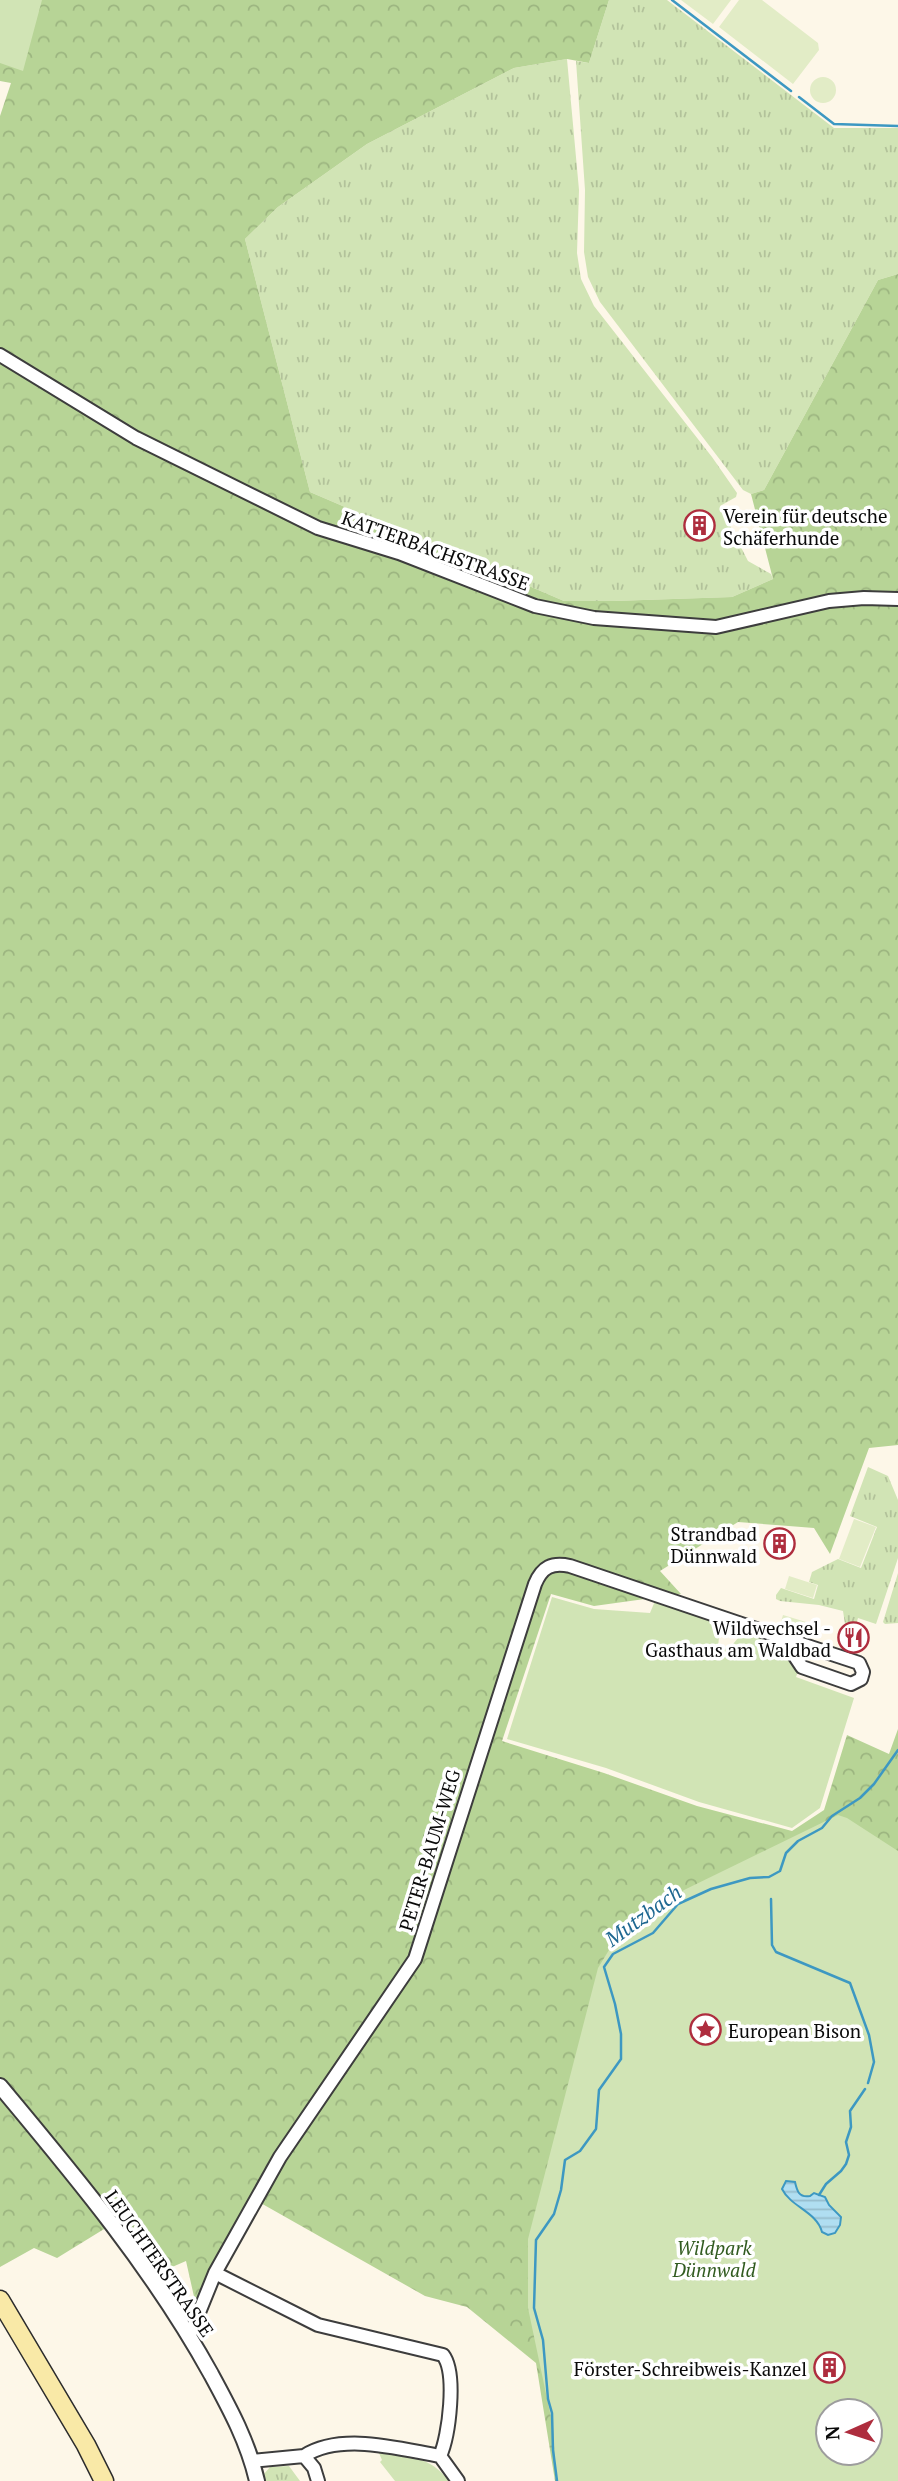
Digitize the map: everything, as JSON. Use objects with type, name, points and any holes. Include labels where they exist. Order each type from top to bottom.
[{"type":"main road","points":[[0,2300],[86,2445],[104,2481]]},
{"type":"street","name":"KATTERBACHSTRASSE","points":[[0,355],[136,438],[318,528],[399,553],[536,606],[594,618],[716,626],[829,601],[864,598],[898,600]]},
{"type":"street","name":"PETER-BAUM-WEG","points":[[190,2337],[215,2273],[280,2157],[415,1959],[526,1611],[542,1571],[552,1565],[570,1566],[859,1663],[863,1672],[860,1679],[851,1684],[802,1667],[790,1648],[777,1636]]},
{"type":"street","name":"LEUCHTERSTRASSE","points":[[0,2085],[109,2219],[155,2283],[190,2337],[235,2419],[257,2481]]},
{"type":"street","points":[[215,2273],[318,2325],[443,2355],[451,2374],[446,2443],[440,2456]]},
{"type":"street","points":[[252,2461],[304,2456],[317,2448],[369,2443],[440,2456],[458,2481]]},
{"type":"street","points":[[304,2456],[314,2468],[318,2481]]},
{"type":"green space","points":[[0,0],[609,0],[589,63],[567,59],[514,68],[367,144],[278,207],[245,239],[310,492],[564,601],[732,597],[773,579],[751,494],[764,490],[878,280],[898,274],[898,1445],[869,1448],[830,1554],[814,1528],[738,1522],[660,1571],[681,1594],[594,1606],[551,1594],[502,1741],[697,1806],[792,1831],[824,1810],[847,1735],[889,1754],[898,1729],[898,2481],[555,2481],[536,2363],[467,2307],[425,2296],[252,2198],[195,2301],[186,2261],[156,2274],[117,2221],[0,2079],[0,116],[11,83],[0,81]]},
{"type":"green space","points":[[0,0],[42,0],[23,71],[0,63]]},
{"type":"green space","points":[[609,0],[667,0],[834,128],[898,128],[898,274],[878,280],[764,490],[751,494],[743,490],[600,302],[588,277],[584,252],[585,190],[576,61],[589,63]]},
{"type":"green space","points":[[681,0],[731,0],[713,24]]},
{"type":"green space","points":[[739,0],[762,0],[818,43],[819,50],[793,84],[719,27]]},
{"type":"green space","points":[[567,59],[579,190],[577,253],[581,279],[594,306],[737,493],[736,497],[720,506],[748,561],[771,574],[773,579],[732,597],[564,601],[310,492],[245,239],[278,207],[367,144],[514,68]]},
{"type":"green space","points":[[823,77],[832,81],[836,90],[832,99],[823,103],[814,99],[810,90],[814,81]]},
{"type":"green space","points":[[868,1467],[888,1476],[898,1500],[898,1558],[876,1624],[858,1618],[855,1628],[845,1624],[843,1611],[819,1605],[780,1601],[776,1599],[776,1595],[781,1588],[814,1599],[818,1585],[809,1582],[812,1572],[838,1559],[861,1568],[877,1527],[850,1516]]},
{"type":"green space","points":[[854,1519],[876,1527],[860,1567],[839,1559]]},
{"type":"green space","points":[[898,1573],[898,1623],[885,1624],[883,1622]]},
{"type":"green space","points":[[789,1576],[817,1585],[813,1598],[785,1589]]},
{"type":"green space","points":[[552,1597],[594,1609],[650,1613],[655,1601],[716,1622],[720,1627],[718,1647],[729,1649],[743,1632],[762,1636],[776,1644],[793,1661],[799,1669],[796,1677],[854,1698],[820,1808],[792,1828],[699,1802],[606,1768],[507,1739]]},
{"type":"green space","points":[[783,1615],[806,1622],[801,1636],[779,1628]]},
{"type":"green space","name":"Wildpark Dünnwald","points":[[838,1815],[898,1851],[898,2481],[556,2481],[553,2427],[528,2308],[528,2239],[598,1968],[609,1950],[684,1890]]},
{"type":"green space","points":[[0,2093],[109,2226],[57,2258],[34,2248],[0,2267]]},
{"type":"green space","points":[[379,2453],[426,2462],[449,2481],[395,2481],[380,2462],[382,2460]]},
{"type":"green space","points":[[289,2466],[300,2481],[266,2481],[264,2474],[270,2467]]},
{"type":"water","points":[[786,2181],[795,2182],[803,2196],[814,2193],[825,2197],[841,2217],[835,2233],[828,2235],[822,2232],[815,2219],[786,2195],[782,2189]]},
{"type":"waterway","points":[[672,0],[791,91]]},
{"type":"waterway","points":[[799,97],[834,124],[898,126]]},
{"type":"waterway","name":"Mutzbach","points":[[557,2481],[543,2340],[534,2308],[536,2240],[554,2214],[565,2160],[580,2151],[596,2129],[599,2090],[621,2059],[621,2034],[604,1967],[613,1954],[653,1933],[678,1904],[711,1889],[750,1878],[769,1877],[780,1871],[786,1853],[798,1841],[822,1828],[832,1816],[860,1798],[874,1784],[898,1750]]},
{"type":"waterway","points":[[771,1899],[772,1945],[776,1952],[850,1983],[869,2035],[874,2062],[868,2083]]},
{"type":"waterway","points":[[819,2195],[846,2164],[849,2155],[846,2142],[851,2127],[850,2111],[865,2089]]},
{"type":"place","name":"Verein für deutsche Schäferhunde","points":[[700,526]]},
{"type":"place","name":"Strandbad Dünnwald","points":[[780,1544]]},
{"type":"place","name":"Wildwechsel - Gasthaus am Waldbad","points":[[854,1638]]},
{"type":"place","name":"European Bison","points":[[705,2030]]},
{"type":"place","name":"Förster-Schreibweis-Kanzel","points":[[830,2368]]}]
